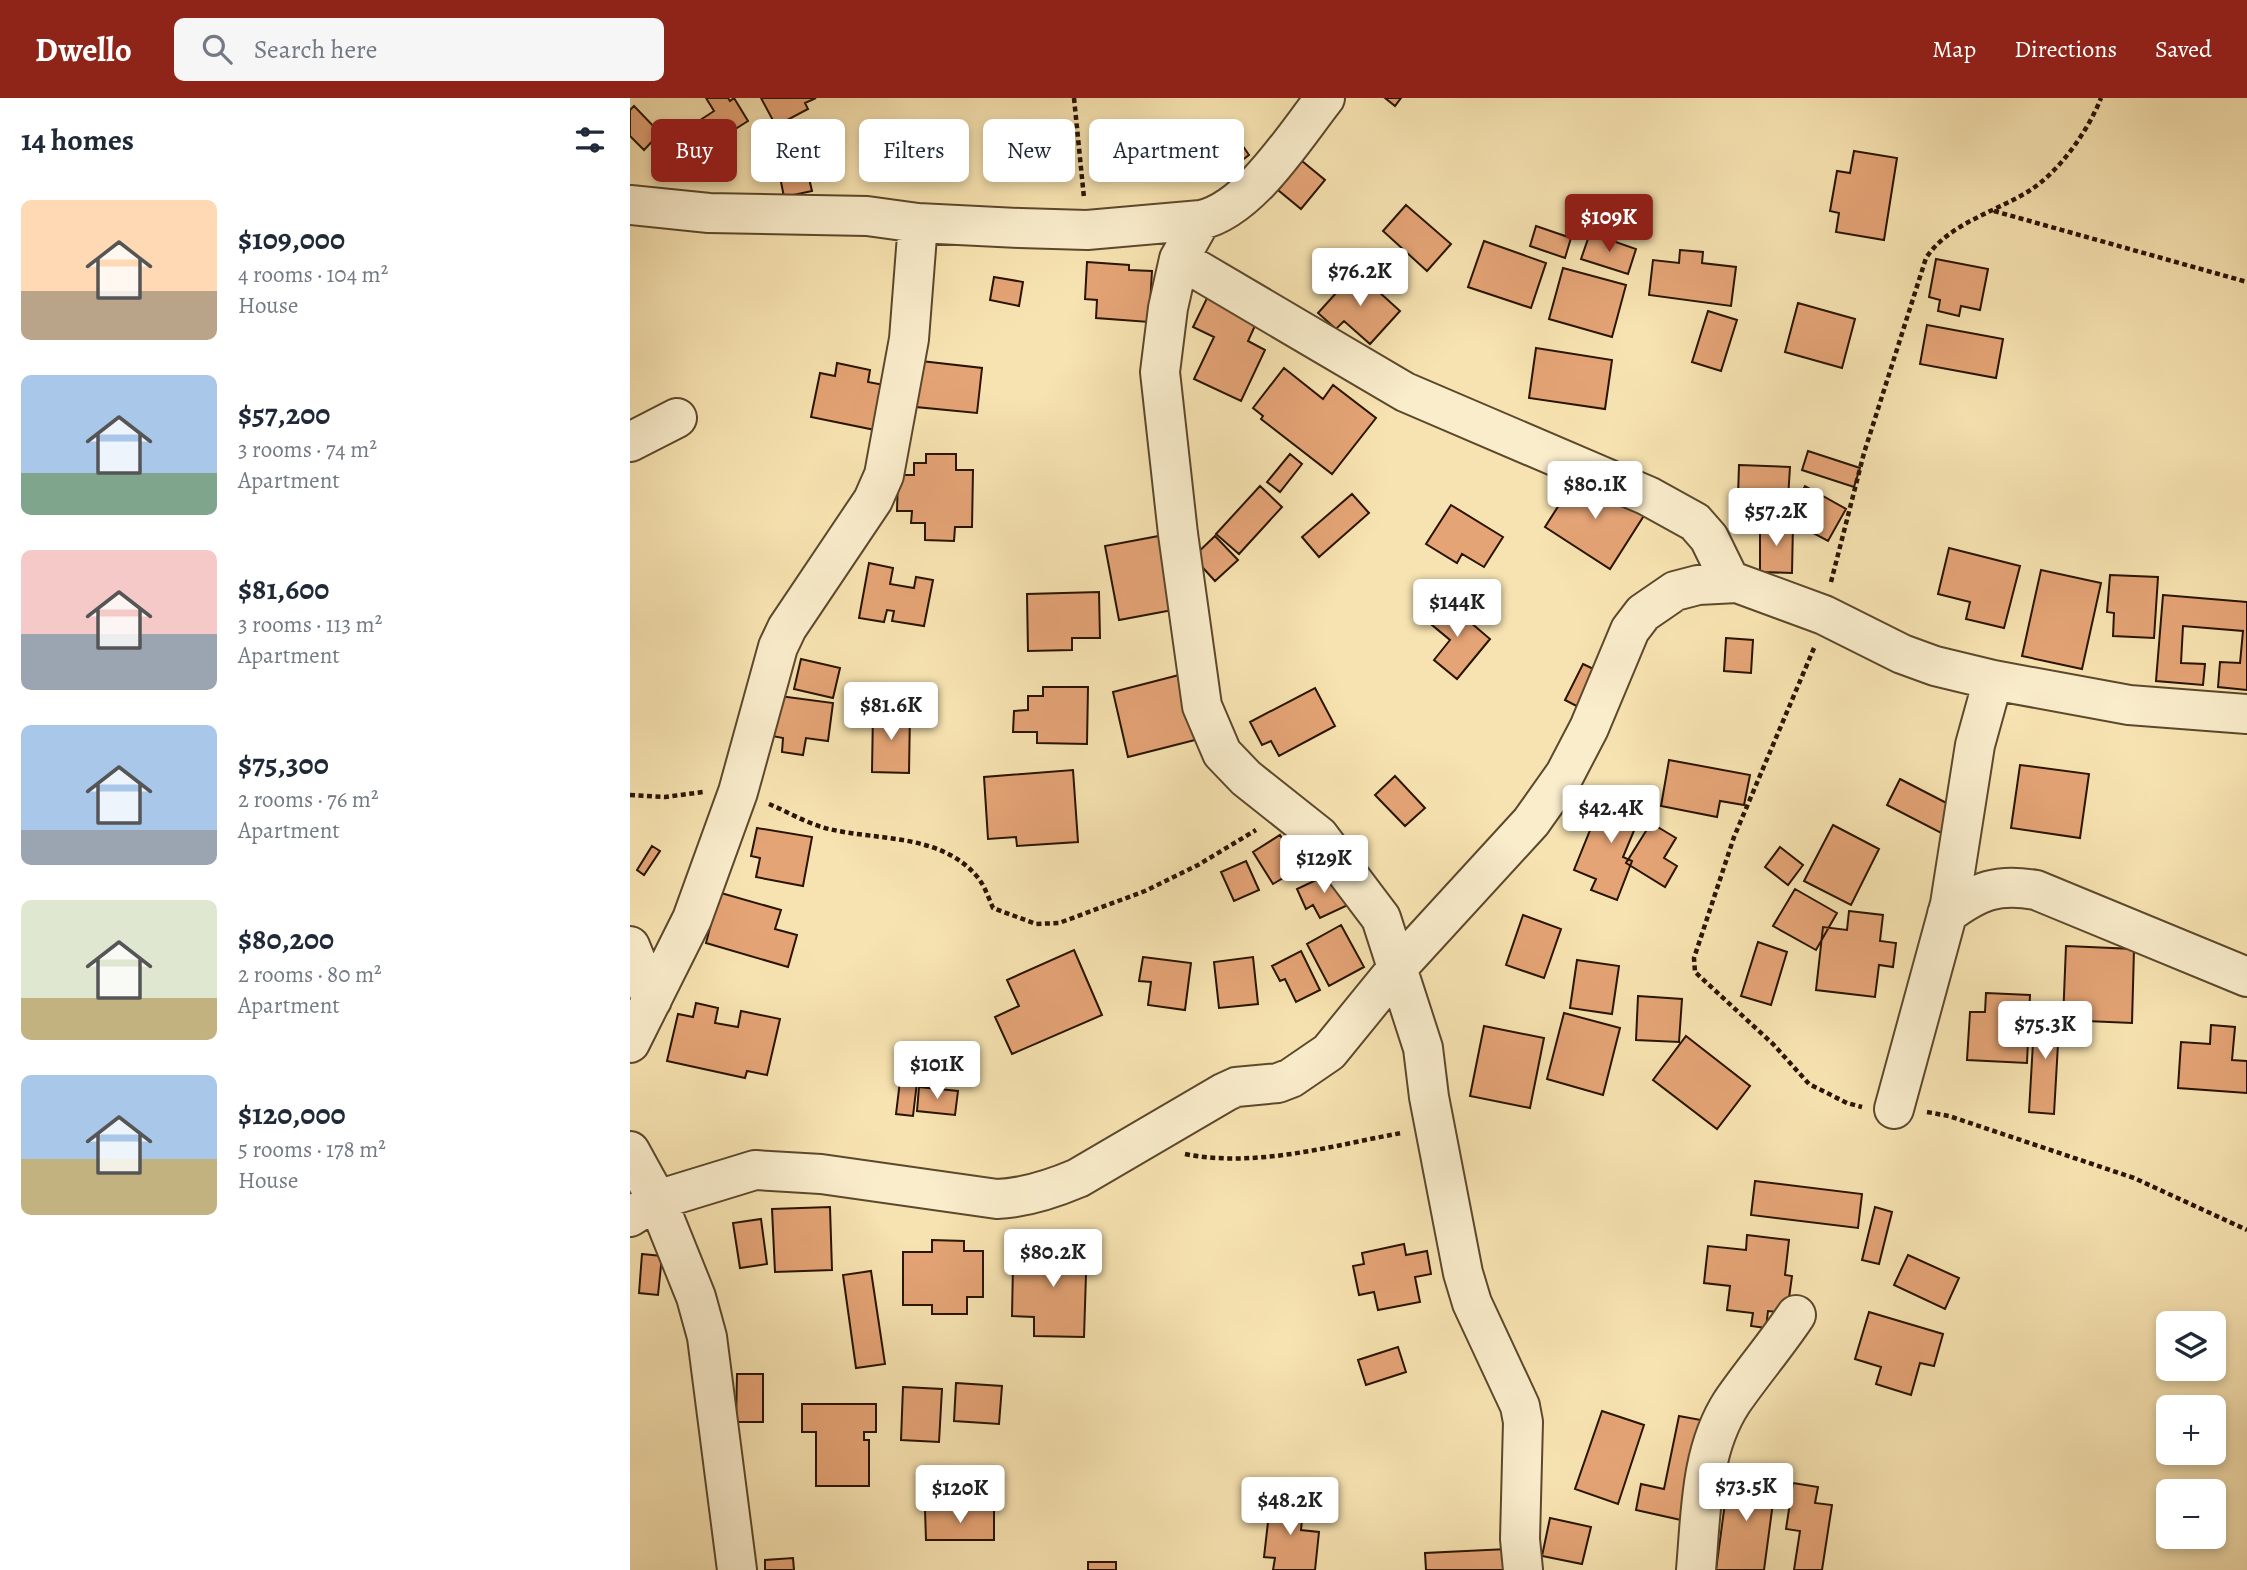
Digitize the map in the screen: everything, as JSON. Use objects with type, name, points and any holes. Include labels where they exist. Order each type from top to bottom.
[{"type":"street","points":[[630,205],[709,212],[867,216],[918,223],[1087,230],[1201,220],[1210,218],[1239,200],[1259,180],[1325,98]]},
{"type":"street","points":[[1201,220],[1179,259],[1166,322],[1160,372],[1178,534],[1202,706],[1222,753],[1246,778],[1319,836],[1350,873],[1381,918],[1399,966],[1423,1048],[1463,1273],[1472,1303],[1516,1392],[1521,1413],[1520,1539],[1523,1570]]},
{"type":"street","points":[[630,1043],[692,919],[738,792],[778,647],[787,628],[873,500],[884,475],[909,339],[918,223]]},
{"type":"street","points":[[1179,259],[1405,392],[1648,496],[1695,522],[1709,538],[1731,583]]},
{"type":"street","points":[[630,442],[677,418]]},
{"type":"street","points":[[644,1208],[755,1170],[821,1174],[997,1199],[1014,1198],[1056,1188],[1224,1092],[1236,1087],[1278,1083],[1305,1071],[1329,1052],[1399,966],[1531,822],[1565,774],[1589,728],[1630,630],[1643,613],[1675,591],[1698,585],[1731,583],[1824,615],[1917,661],[1993,680],[2129,705],[2247,714]]},
{"type":"street","points":[[1894,1110],[1947,914],[1975,745],[1993,680]]},
{"type":"street","points":[[1947,914],[1975,894],[2017,886],[2036,890],[2247,977]]},
{"type":"street","points":[[630,946],[652,1000]]},
{"type":"street","points":[[630,1151],[644,1208],[692,1285],[707,1337],[737,1570]]},
{"type":"street","points":[[1696,1570],[1706,1471],[1717,1433],[1732,1403],[1796,1315]]},
{"type":"path","points":[[1074,98],[1087,230]]},
{"type":"path","points":[[2101,98],[2064,159],[2031,189],[1943,237],[1926,258],[1864,453],[1824,615],[1791,708],[1734,837],[1694,958],[1695,972],[1773,1044],[1809,1084],[1847,1103],[1949,1116],[2121,1173],[2247,1230]]},
{"type":"path","points":[[1993,211],[2247,282]]},
{"type":"path","points":[[630,795],[665,797],[705,791],[738,792],[826,829],[940,849],[960,862],[979,880],[993,908],[1036,924],[1059,923],[1145,891],[1198,865],[1287,812]]},
{"type":"path","points":[[1182,1154],[1215,1160],[1269,1156],[1436,1126]]},
{"type":"building","points":[[706,98],[728,98],[730,101],[734,98],[748,121],[737,128],[737,119],[702,119],[714,111]]},
{"type":"building","points":[[761,98],[816,98],[805,103],[808,109],[789,119],[772,119]]},
{"type":"building","points":[[1385,98],[1401,98],[1395,106]]},
{"type":"building","points":[[634,106],[651,124],[651,143],[644,150],[630,136],[630,110]]},
{"type":"building","points":[[1854,151],[1897,158],[1884,240],[1836,232],[1839,213],[1830,211],[1837,171],[1850,173]]},
{"type":"building","points":[[1302,161],[1325,180],[1301,209],[1278,190]]},
{"type":"building","points":[[781,182],[810,182],[812,191],[784,197]]},
{"type":"building","points":[[1406,205],[1451,244],[1427,271],[1383,231]]},
{"type":"building","points":[[1536,226],[1571,238],[1565,258],[1530,246]]},
{"type":"building","points":[[1590,233],[1636,249],[1628,274],[1581,259]]},
{"type":"building","points":[[1484,241],[1546,263],[1531,308],[1468,287]]},
{"type":"building","points":[[1680,250],[1703,252],[1702,263],[1736,267],[1731,306],[1649,295],[1653,260],[1679,263]]},
{"type":"building","points":[[1936,259],[1988,269],[1980,310],[1961,306],[1959,316],[1938,311],[1940,300],[1929,297]]},
{"type":"building","points":[[1087,262],[1129,265],[1129,270],[1152,271],[1149,322],[1096,318],[1097,300],[1085,299]]},
{"type":"building","points":[[1563,268],[1626,285],[1612,337],[1549,319]]},
{"type":"building","points":[[1356,271],[1400,311],[1370,344],[1344,321],[1336,329],[1318,313]]},
{"type":"building","points":[[994,277],[1023,282],[1019,306],[990,300]]},
{"type":"building","points":[[1209,294],[1259,317],[1248,341],[1265,350],[1241,401],[1194,379],[1214,337],[1193,327]]},
{"type":"building","points":[[1798,303],[1855,319],[1842,368],[1785,352]]},
{"type":"building","points":[[1708,311],[1737,320],[1721,371],[1692,362]]},
{"type":"building","points":[[1927,325],[2003,339],[1996,378],[1920,364]]},
{"type":"building","points":[[1536,348],[1612,360],[1605,409],[1529,398]]},
{"type":"building","points":[[921,361],[982,368],[977,413],[916,407]]},
{"type":"building","points":[[837,363],[870,370],[868,382],[884,385],[875,430],[811,417],[820,373],[835,376]]},
{"type":"building","points":[[1284,368],[1323,399],[1333,385],[1376,418],[1332,474],[1261,419],[1263,416],[1253,408]]},
{"type":"building","points":[[1808,451],[1860,468],[1854,487],[1802,470]]},
{"type":"building","points":[[926,454],[956,454],[956,470],[973,470],[972,527],[955,527],[954,541],[925,540],[925,523],[911,523],[912,511],[897,511],[898,475],[914,475],[914,463],[926,463]]},
{"type":"building","points":[[1290,454],[1302,464],[1280,492],[1267,482]]},
{"type":"building","points":[[1739,465],[1790,467],[1787,515],[1744,513],[1745,497],[1738,497]]},
{"type":"building","points":[[1580,472],[1645,514],[1610,569],[1545,527]]},
{"type":"building","points":[[1260,486],[1282,507],[1239,554],[1216,534]]},
{"type":"building","points":[[1805,486],[1846,509],[1828,541],[1787,519]]},
{"type":"building","points":[[1352,494],[1369,513],[1319,557],[1302,537]]},
{"type":"building","points":[[1451,505],[1503,537],[1484,567],[1462,554],[1457,563],[1426,544]]},
{"type":"building","points":[[1760,523],[1793,524],[1792,573],[1760,572]]},
{"type":"building","points":[[1164,535],[1178,609],[1119,620],[1105,546]]},
{"type":"building","points":[[1215,536],[1238,560],[1215,581],[1193,557]]},
{"type":"building","points":[[1949,548],[2020,566],[2004,628],[1966,619],[1970,602],[1938,594]]},
{"type":"building","points":[[869,563],[893,568],[890,584],[914,588],[916,577],[933,580],[924,626],[892,621],[894,611],[887,610],[884,622],[859,618]]},
{"type":"building","points":[[2041,570],[2101,583],[2082,669],[2022,656]]},
{"type":"building","points":[[2110,575],[2158,577],[2154,638],[2113,636],[2114,613],[2107,612]]},
{"type":"building","points":[[1099,592],[1100,638],[1072,638],[1072,650],[1028,651],[1027,594]]},
{"type":"building","points":[[2163,595],[2247,602],[2247,690],[2218,687],[2220,662],[2240,663],[2243,631],[2183,626],[2181,663],[2205,664],[2203,685],[2156,681]]},
{"type":"building","points":[[1443,599],[1490,639],[1457,679],[1434,660],[1450,640],[1426,620]]},
{"type":"building","points":[[1726,638],[1753,640],[1751,673],[1724,671]]},
{"type":"building","points":[[801,659],[840,668],[833,698],[794,689]]},
{"type":"building","points":[[1583,664],[1604,674],[1586,711],[1565,700]]},
{"type":"building","points":[[1179,675],[1195,740],[1128,757],[1113,692]]},
{"type":"building","points":[[1043,687],[1088,687],[1087,744],[1037,743],[1037,732],[1013,732],[1014,711],[1028,710],[1028,696],[1043,696]]},
{"type":"building","points":[[1315,688],[1335,726],[1279,756],[1271,741],[1262,745],[1250,722]]},
{"type":"building","points":[[772,695],[833,703],[828,741],[806,738],[803,755],[782,752],[783,738],[767,735]]},
{"type":"building","points":[[873,712],[910,712],[909,773],[872,772]]},
{"type":"building","points":[[1669,760],[1750,775],[1744,805],[1720,801],[1717,817],[1661,806]]},
{"type":"building","points":[[2020,765],[2089,774],[2080,838],[2011,828]]},
{"type":"building","points":[[1073,770],[1078,842],[1017,846],[1016,837],[988,839],[984,777]]},
{"type":"building","points":[[1395,776],[1425,808],[1405,826],[1375,795]]},
{"type":"building","points":[[1900,779],[1962,811],[1949,837],[1887,805]]},
{"type":"building","points":[[1627,789],[1648,797],[1623,857],[1632,861],[1617,900],[1591,890],[1596,879],[1574,870],[1601,803],[1619,810]]},
{"type":"building","points":[[1651,823],[1676,838],[1664,858],[1677,866],[1665,887],[1626,863]]},
{"type":"building","points":[[1833,825],[1879,849],[1851,905],[1804,881]]},
{"type":"building","points":[[757,828],[812,837],[803,886],[756,877],[760,858],[751,856]]},
{"type":"building","points":[[1280,835],[1300,868],[1273,884],[1253,852]]},
{"type":"building","points":[[652,846],[660,851],[644,875],[637,870]]},
{"type":"building","points":[[1780,847],[1803,865],[1788,885],[1765,867]]},
{"type":"building","points":[[1246,861],[1259,890],[1234,901],[1221,872]]},
{"type":"building","points":[[1335,871],[1350,904],[1320,918],[1313,905],[1306,909],[1297,889]]},
{"type":"building","points":[[1795,889],[1837,913],[1816,950],[1773,926]]},
{"type":"building","points":[[714,891],[781,910],[775,929],[797,935],[788,967],[706,943],[713,916]]},
{"type":"building","points":[[1849,911],[1883,915],[1880,941],[1896,943],[1893,967],[1879,965],[1875,997],[1816,990],[1823,927],[1847,930]]},
{"type":"building","points":[[1523,915],[1561,929],[1544,978],[1506,965]]},
{"type":"building","points":[[1341,925],[1364,967],[1329,986],[1307,944]]},
{"type":"building","points":[[1758,942],[1787,952],[1771,1005],[1741,996]]},
{"type":"building","points":[[2066,946],[2134,949],[2132,1023],[2063,1020]]},
{"type":"building","points":[[1074,950],[1102,1015],[1012,1054],[995,1017],[1019,1006],[1007,980]]},
{"type":"building","points":[[1301,951],[1320,990],[1296,1002],[1285,979],[1280,981],[1272,966]]},
{"type":"building","points":[[1143,957],[1191,963],[1185,1010],[1148,1005],[1151,982],[1139,981]]},
{"type":"building","points":[[1253,957],[1258,1004],[1219,1008],[1214,962]]},
{"type":"building","points":[[1577,960],[1619,966],[1612,1014],[1570,1008]]},
{"type":"building","points":[[1986,993],[2030,995],[2027,1063],[1967,1060],[1970,1012],[1985,1012]]},
{"type":"building","points":[[1638,996],[1682,999],[1679,1042],[1636,1040]]},
{"type":"building","points":[[696,1003],[718,1008],[715,1023],[738,1027],[741,1011],[780,1019],[767,1075],[747,1071],[745,1078],[667,1061],[678,1014],[693,1017]]},
{"type":"building","points":[[2035,1008],[2060,1009],[2054,1114],[2029,1112]]},
{"type":"building","points":[[1564,1013],[1620,1028],[1603,1095],[1547,1079]]},
{"type":"building","points":[[2211,1025],[2235,1027],[2232,1060],[2247,1061],[2247,1093],[2178,1088],[2181,1042],[2210,1044]]},
{"type":"building","points":[[1484,1026],[1544,1038],[1530,1108],[1470,1096]]},
{"type":"building","points":[[1686,1036],[1750,1086],[1717,1129],[1653,1080]]},
{"type":"building","points":[[900,1081],[917,1082],[913,1116],[896,1114]]},
{"type":"building","points":[[919,1087],[958,1091],[955,1115],[917,1111]]},
{"type":"building","points":[[1755,1181],[1862,1194],[1858,1228],[1751,1215]]},
{"type":"building","points":[[830,1207],[832,1270],[775,1272],[772,1209]]},
{"type":"building","points":[[1875,1207],[1892,1212],[1879,1264],[1862,1260]]},
{"type":"building","points":[[761,1219],[767,1264],[740,1268],[733,1223]]},
{"type":"building","points":[[1747,1235],[1789,1240],[1785,1275],[1792,1276],[1787,1313],[1768,1311],[1766,1328],[1751,1326],[1753,1313],[1727,1310],[1730,1286],[1704,1283],[1708,1246],[1746,1250]]},
{"type":"building","points":[[932,1240],[964,1241],[964,1251],[983,1251],[983,1297],[967,1297],[967,1314],[932,1314],[932,1305],[903,1305],[903,1252],[932,1252]]},
{"type":"building","points":[[1033,1242],[1087,1243],[1084,1337],[1034,1336],[1034,1317],[1012,1316],[1013,1265],[1033,1266]]},
{"type":"building","points":[[1404,1244],[1406,1255],[1427,1251],[1431,1274],[1415,1277],[1420,1302],[1378,1310],[1374,1292],[1359,1295],[1353,1266],[1364,1264],[1362,1253]]},
{"type":"building","points":[[642,1254],[662,1256],[658,1295],[639,1293]]},
{"type":"building","points":[[1908,1255],[1959,1278],[1945,1309],[1894,1285]]},
{"type":"building","points":[[871,1271],[885,1364],[856,1368],[843,1275]]},
{"type":"building","points":[[1869,1312],[1943,1334],[1934,1366],[1920,1363],[1911,1395],[1876,1384],[1881,1367],[1855,1359]]},
{"type":"building","points":[[1398,1347],[1406,1372],[1366,1385],[1358,1360]]},
{"type":"building","points":[[737,1374],[763,1374],[763,1422],[736,1422]]},
{"type":"building","points":[[956,1383],[1002,1386],[999,1424],[954,1421]]},
{"type":"building","points":[[903,1387],[942,1389],[939,1442],[901,1440]]},
{"type":"building","points":[[802,1404],[876,1404],[876,1432],[864,1432],[864,1440],[869,1440],[869,1486],[816,1486],[816,1432],[802,1432]]},
{"type":"building","points":[[1602,1411],[1644,1425],[1618,1504],[1575,1489]]},
{"type":"building","points":[[1679,1416],[1701,1420],[1681,1520],[1636,1510],[1641,1484],[1664,1489]]},
{"type":"building","points":[[1729,1473],[1776,1480],[1764,1570],[1716,1570]]},
{"type":"building","points":[[1793,1483],[1818,1487],[1815,1503],[1832,1505],[1822,1570],[1794,1570],[1800,1531],[1786,1529]]},
{"type":"building","points":[[1271,1496],[1304,1500],[1301,1530],[1319,1532],[1315,1570],[1273,1570],[1275,1558],[1264,1557]]},
{"type":"building","points":[[994,1509],[994,1540],[926,1540],[925,1510]]},
{"type":"building","points":[[1550,1518],[1591,1527],[1582,1564],[1542,1556]]},
{"type":"building","points":[[1507,1549],[1508,1570],[1426,1570],[1425,1553]]},
{"type":"building","points":[[793,1558],[794,1570],[765,1570],[765,1560]]},
{"type":"building","points":[[1088,1562],[1116,1562],[1116,1570],[1088,1570]]}]
